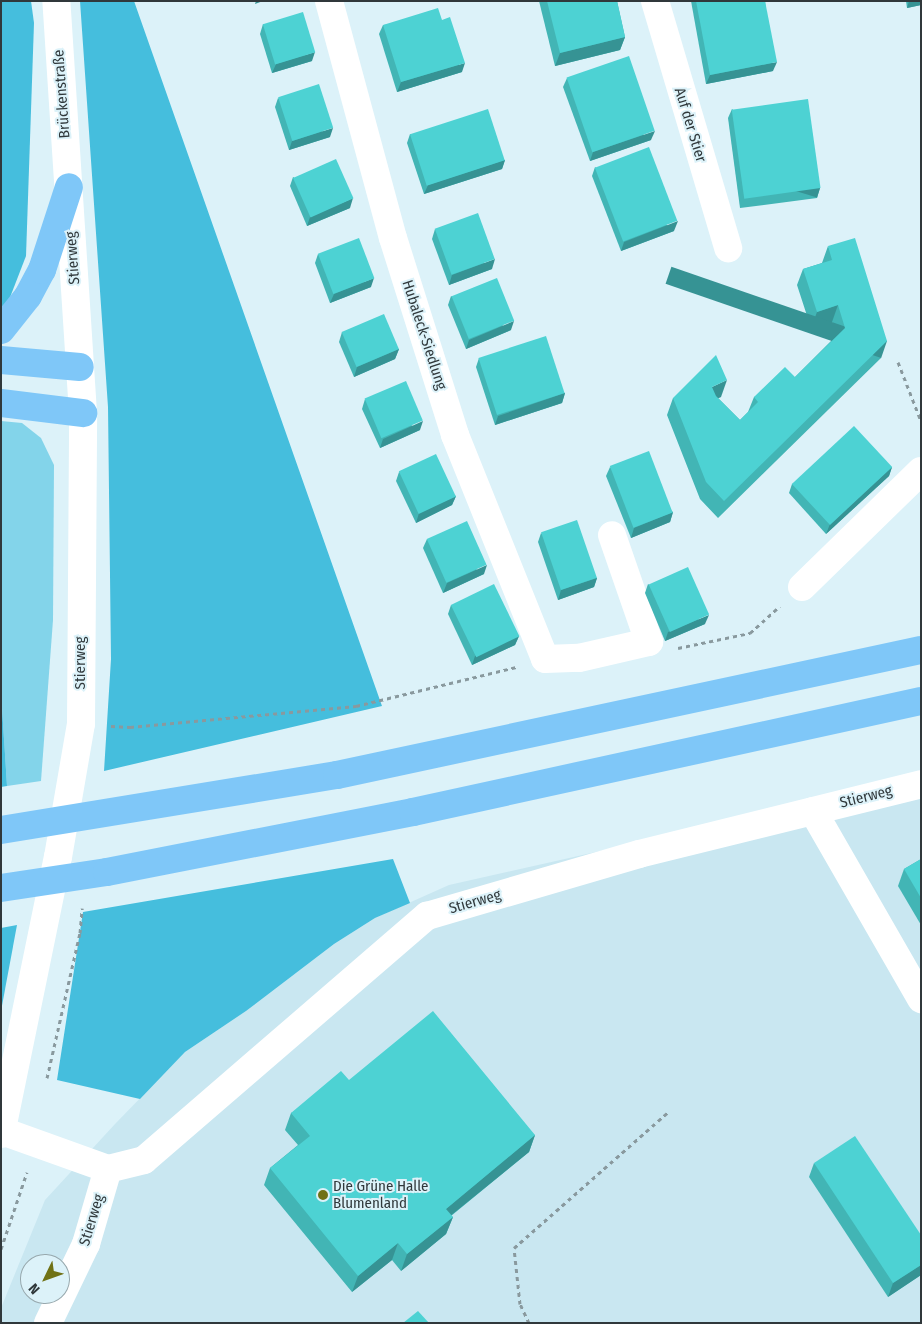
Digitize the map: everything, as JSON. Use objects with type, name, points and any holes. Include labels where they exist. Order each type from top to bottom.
[{"type":"highway","points":[[1,330],[28,296],[42,270],[68,187]]},
{"type":"highway","points":[[1,360],[80,367]]},
{"type":"highway","points":[[1,403],[83,413]]},
{"type":"highway","points":[[1,830],[365,769],[921,650]]},
{"type":"highway","points":[[1,888],[108,872],[413,812],[921,701]]},
{"type":"street","name":"Brückenstraße","points":[[56,1],[68,187]]},
{"type":"street","name":"Hubaleck-Siedlung","points":[[329,1],[393,238],[456,435],[545,659]]},
{"type":"street","name":"Auf der Stier","points":[[655,1],[728,248]]},
{"type":"street","name":"Stierweg","points":[[68,187],[83,413],[81,724],[58,857],[2,1133],[108,1169],[144,1160],[427,916],[639,854],[921,784]]},
{"type":"street","points":[[802,587],[921,471]]},
{"type":"street","points":[[545,659],[579,658],[649,642],[612,535]]},
{"type":"street","points":[[813,811],[921,999]]},
{"type":"street","name":"Stierweg","points":[[48,1323],[86,1244],[108,1169]]},
{"type":"path","points":[[898,362],[921,422]]},
{"type":"path","points":[[649,642],[671,650],[750,633],[802,587]]},
{"type":"path","points":[[100,726],[130,727],[356,706],[545,659]]},
{"type":"path","points":[[529,1323],[520,1304],[514,1248],[668,1112]]},
{"type":"path","points":[[1,1249],[24,1189],[32,1142]]},
{"type":"shaded area","points":[[1,1],[31,1],[34,23],[26,256],[9,300],[1,308]]},
{"type":"shaded area","points":[[80,1],[134,1],[382,706],[104,771],[111,659],[108,407]]},
{"type":"shaded area","points":[[1,421],[22,423],[41,438],[54,465],[53,620],[41,781],[7,786],[1,691]]},
{"type":"shaded area","points":[[1,691],[7,786],[1,787]]},
{"type":"shaded area","points":[[921,779],[921,1323],[1,1323],[1,1308],[20,1261],[20,1304],[70,1304],[70,1254],[23,1254],[45,1200],[115,1124],[185,1052],[246,1011],[334,944],[375,918],[449,885]]},
{"type":"shaded area","points":[[393,859],[410,903],[375,918],[334,944],[246,1011],[185,1052],[140,1099],[57,1080],[83,912]]},
{"type":"shaded area","points":[[17,925],[1,1011],[1,928]]},
{"type":"building","points":[[547,1],[617,1],[625,37],[560,53]]},
{"type":"building","points":[[696,1],[765,1],[777,62],[710,75]]},
{"type":"building","points":[[438,8],[442,20],[450,17],[465,63],[401,82],[383,25]]},
{"type":"building","points":[[303,12],[315,52],[275,64],[263,24]]},
{"type":"building","points":[[629,56],[655,131],[592,152],[567,77]]},
{"type":"building","points":[[319,84],[333,128],[292,141],[278,97]]},
{"type":"building","points":[[808,99],[821,188],[744,199],[732,110]]},
{"type":"building","points":[[488,109],[505,160],[427,186],[410,134]]},
{"type":"building","points":[[649,147],[677,221],[623,242],[595,168]]},
{"type":"building","points":[[336,159],[353,198],[311,217],[293,178]]},
{"type":"building","points":[[478,213],[495,259],[452,275],[435,229]]},
{"type":"building","points":[[359,238],[374,278],[333,294],[318,254]]},
{"type":"building","points":[[855,238],[887,341],[724,501],[706,482],[673,398],[716,355],[727,380],[712,387],[716,396],[740,420],[758,402],[754,397],[785,367],[795,377],[845,328],[838,305],[817,312],[803,269],[832,260],[828,246]]},
{"type":"building","points":[[497,278],[514,321],[469,339],[452,296]]},
{"type":"building","points":[[384,314],[399,349],[357,367],[342,332]]},
{"type":"building","points":[[546,336],[565,393],[497,415],[478,358]]},
{"type":"building","points":[[406,381],[423,421],[381,438],[365,399]]},
{"type":"building","points":[[854,426],[892,467],[830,525],[792,484]]},
{"type":"building","points":[[649,451],[673,513],[633,528],[610,466]]},
{"type":"building","points":[[436,454],[456,497],[419,514],[399,471]]},
{"type":"building","points":[[577,520],[597,578],[561,590],[541,532]]},
{"type":"building","points":[[467,521],[487,565],[446,583],[427,539]]},
{"type":"building","points":[[688,567],[709,615],[670,632],[649,584]]},
{"type":"building","points":[[494,584],[519,636],[476,657],[451,605]]},
{"type":"building","points":[[921,859],[921,898],[904,869]]},
{"type":"building","points":[[433,1011],[535,1135],[446,1209],[453,1217],[407,1254],[398,1243],[358,1276],[270,1168],[310,1136],[291,1113],[341,1071],[349,1080]]},
{"type":"building","points":[[855,1136],[921,1235],[921,1265],[893,1283],[814,1163]]},
{"type":"building","points":[[418,1311],[429,1323],[403,1323]]},
{"type":"place","name":"Die Grüne Halle Blumenland","points":[[323,1195]]}]
